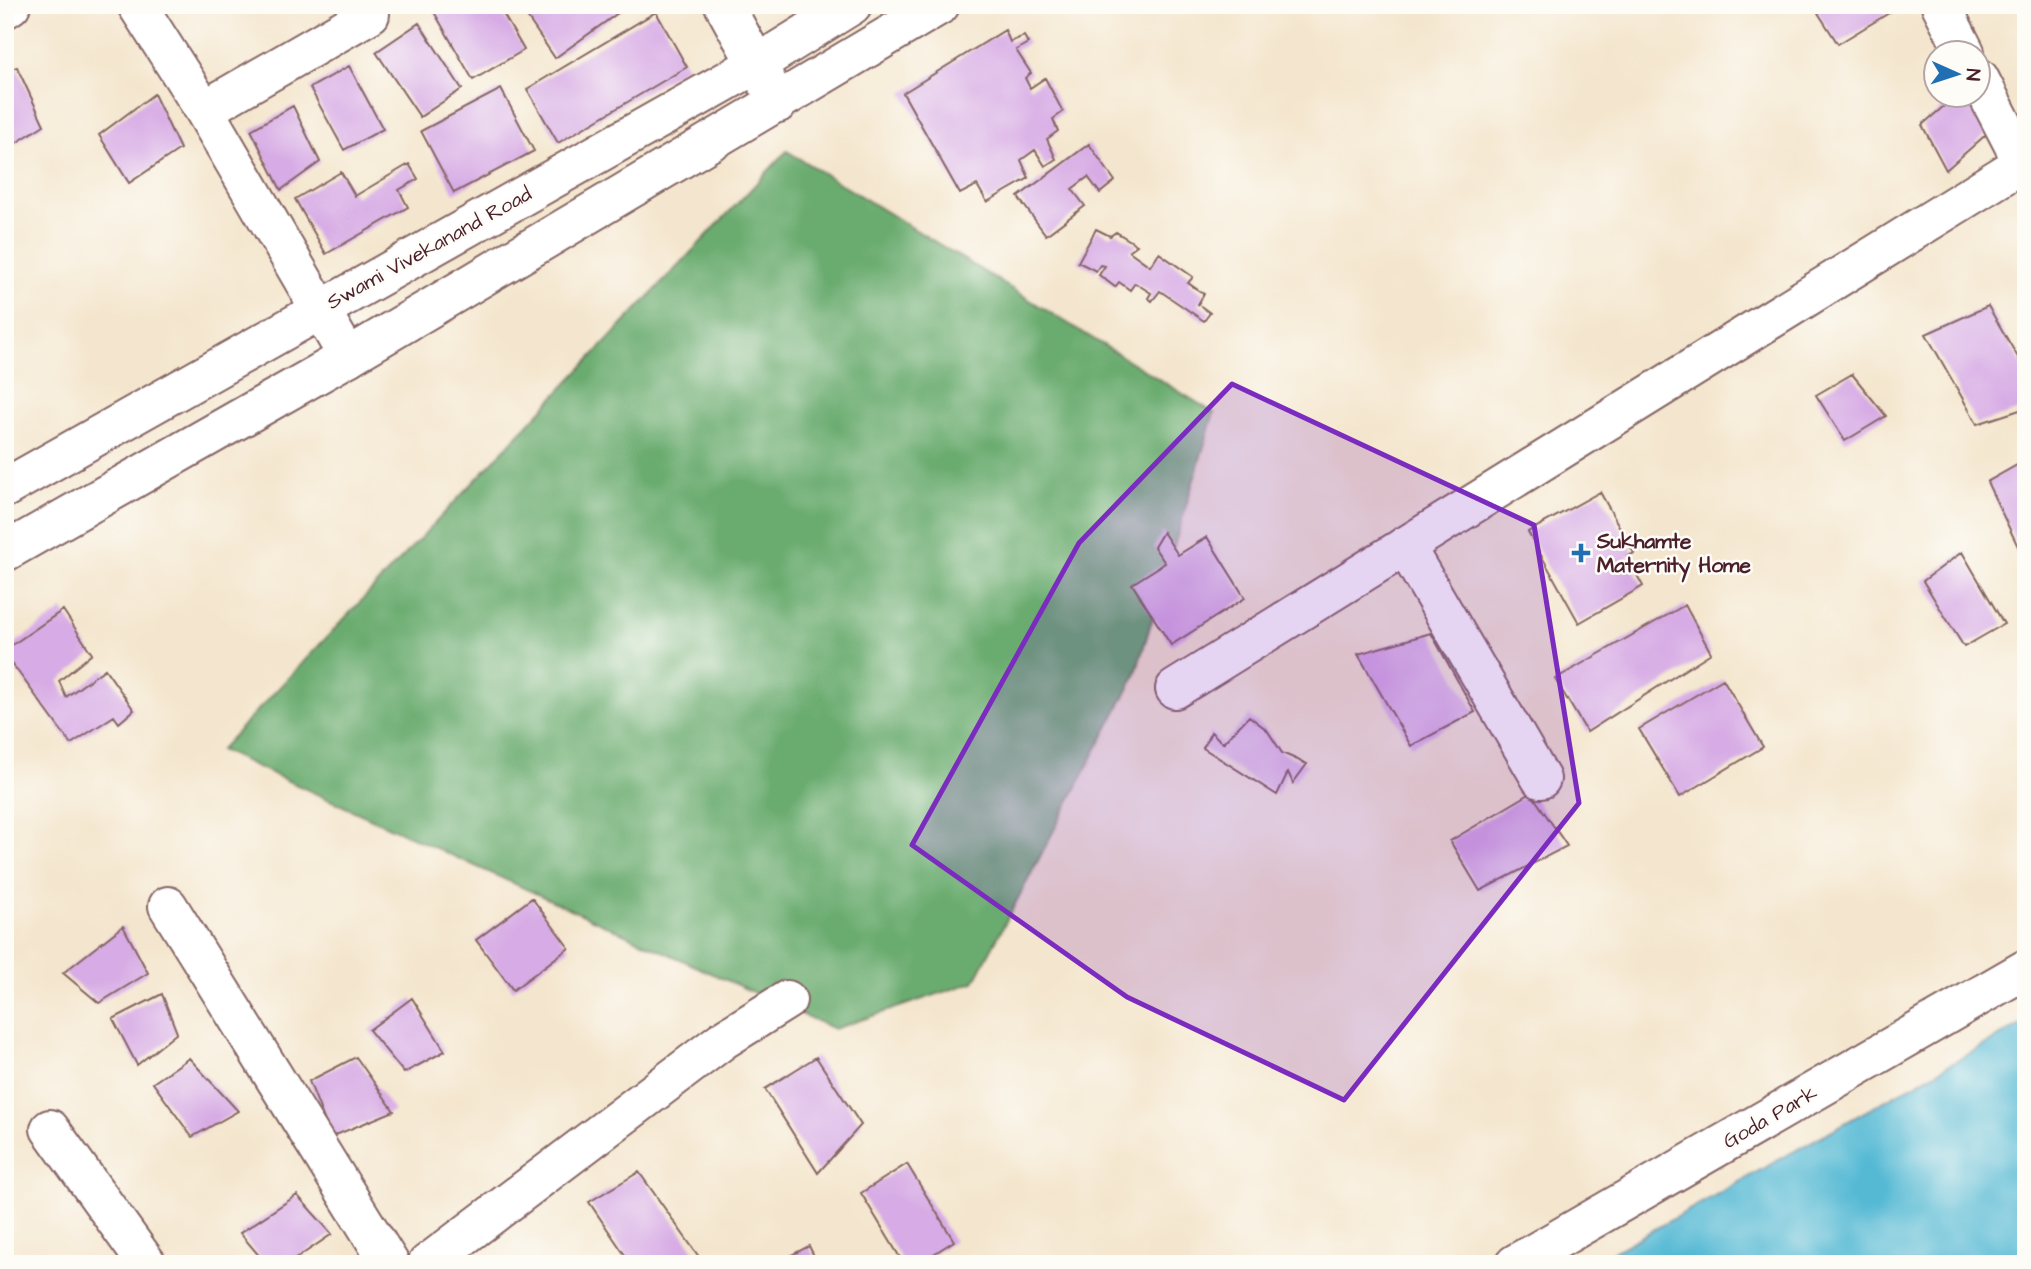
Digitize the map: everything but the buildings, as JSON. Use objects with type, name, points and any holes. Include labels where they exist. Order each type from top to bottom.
[{"type":"street","points":[[5,9],[11,5]]},
{"type":"street","points":[[137,5],[204,110],[348,357]]},
{"type":"street","points":[[204,110],[370,13],[370,5]]},
{"type":"street","points":[[724,5],[778,103]]},
{"type":"street","name":"Swami Vivekanand Road","points":[[5,488],[755,65],[852,5]]},
{"type":"street","points":[[5,552],[348,357],[940,5]]},
{"type":"street","points":[[1941,5],[1958,38]]},
{"type":"street","points":[[1175,689],[2024,162],[1993,104]]},
{"type":"street","points":[[1405,546],[1541,779]]},
{"type":"street","points":[[168,906],[390,1264]]},
{"type":"street","name":"Goda Park","points":[[1515,1264],[2026,969]]},
{"type":"street","points":[[427,1264],[723,1041],[787,1000]]},
{"type":"street","points":[[50,1129],[147,1264]]},
{"type":"highlighted area","points":[[1232,384],[1534,525],[1579,803],[1344,1100],[1127,997],[912,845],[1079,543]]},
{"type":"green space","points":[[787,151],[1214,413],[1135,676],[974,982],[834,1029],[220,750]]},
{"type":"water","points":[[2026,1022],[2026,1264],[1592,1264]]},
{"type":"place","name":"Sukhamte Maternity Home","points":[[1581,553]]}]
